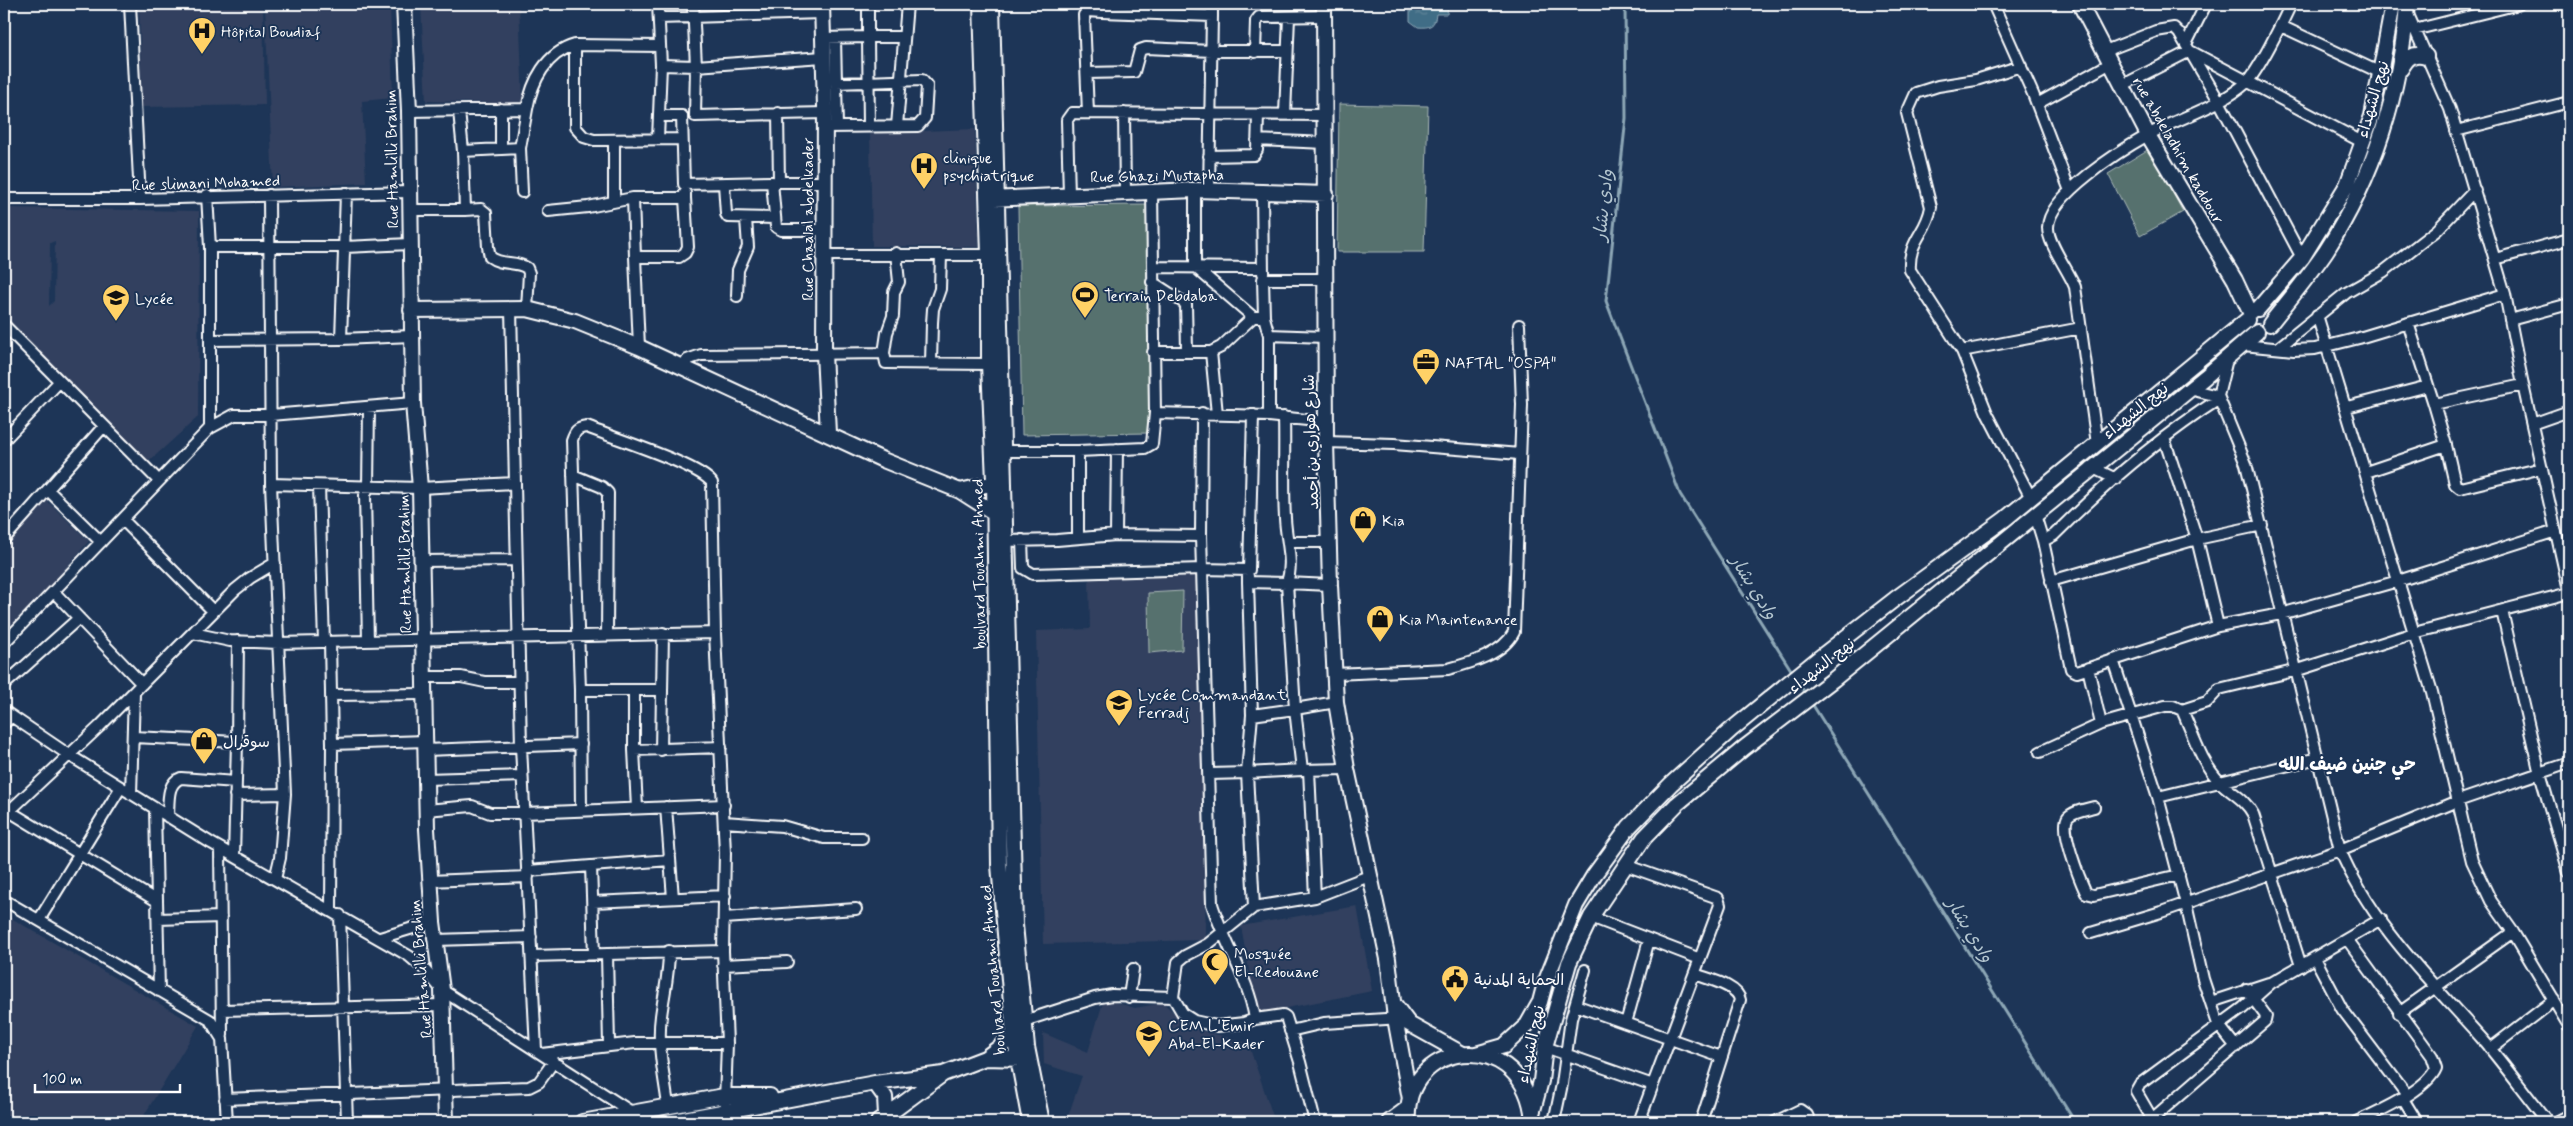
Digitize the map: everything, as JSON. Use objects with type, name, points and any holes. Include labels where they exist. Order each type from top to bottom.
[{"type":"main road","name":"Rue Hamlilli Brahim","points":[[404,4],[409,111],[412,403],[420,488],[426,810],[429,880],[443,1005],[446,1122]]},
{"type":"main road","name":"boulvard Touahmi Ahmed","points":[[981,4],[993,198],[1004,451],[999,481]]},
{"type":"main road","name":"boulvard Touahmi Ahmed","points":[[992,4],[993,198],[990,255],[989,364],[999,481],[998,512],[1006,849],[1015,925],[1023,1059],[1030,1122]]},
{"type":"main road","name":"rue abdeladhim kaddour","points":[[2080,4],[2148,135],[2235,280],[2251,314]]},
{"type":"main road","name":"نهج الشهداء","points":[[2270,324],[2325,252],[2357,196],[2386,123],[2399,72],[2397,6]]},
{"type":"main road","name":"نهج الشهداء","points":[[1409,1103],[1417,1082],[1429,1068],[1445,1058],[1504,1046],[1528,1025],[1540,1002],[1565,929],[1594,875],[1629,827],[1671,784],[1732,729],[1819,658],[1895,598],[1997,526],[2097,444],[2251,314],[2302,258],[2347,185],[2364,143],[2397,6]]},
{"type":"main road","name":"Rue Chaalal abdelkader","points":[[822,9],[829,38],[823,57],[829,122],[825,182],[824,255],[824,353],[828,434]]},
{"type":"main road","name":"شارع هواري بن أحمد","points":[[1325,10],[1326,442],[1336,702],[1347,769],[1388,959],[1392,1002],[1399,1018]]},
{"type":"main road","points":[[2399,72],[2411,56],[2418,54],[2426,56]]},
{"type":"main road","name":"Rue Ghazi Mustapha","points":[[993,198],[1195,190],[1326,194]]},
{"type":"main road","points":[[411,310],[527,309],[575,321],[639,347],[883,460],[960,491],[998,512]]},
{"type":"main road","points":[[2268,313],[2270,324],[2265,330],[2256,332],[2249,328],[2251,314],[2268,313]]},
{"type":"main road","name":"نهج الشهداء","points":[[1532,1118],[1541,1081],[1544,1047],[1569,963],[1591,918],[1644,838],[1677,804],[1744,748],[1834,678],[2035,515],[2091,467],[2227,359],[2256,332]]},
{"type":"main road","points":[[960,491],[999,481]]},
{"type":"main road","name":"boulvard Touahmi Ahmed","points":[[998,512],[1004,541],[1004,785]]},
{"type":"main road","points":[[1399,1018],[1418,1030],[1470,1054],[1494,1058],[1509,1067],[1521,1080],[1529,1096],[1532,1118]]},
{"type":"main road","points":[[1399,1018],[1409,1103],[1408,1122]]},
{"type":"main road","points":[[668,1122],[875,1083],[943,1074],[985,1058],[1021,1031]]},
{"type":"main road","points":[[985,1058],[1023,1059]]},
{"type":"main road","name":"boulvard Touahmi Ahmed","points":[[1023,1059],[1042,1122]]},
{"type":"main road","points":[[882,1119],[943,1074]]},
{"type":"main road","points":[[875,1083],[885,1097],[882,1119]]},
{"type":"main road","points":[[582,1122],[620,1119],[633,1112],[724,1096],[803,1096]]},
{"type":"main road","points":[[1389,1122],[1409,1103]]},
{"type":"street","points":[[130,4],[140,199]]},
{"type":"street","points":[[658,4],[660,46],[660,116],[658,139]]},
{"type":"street","points":[[693,4],[696,66],[694,116]]},
{"type":"street","points":[[868,4],[868,126]]},
{"type":"street","points":[[897,126],[907,4]]},
{"type":"street","points":[[1173,4],[1173,15]]},
{"type":"street","points":[[1210,190],[1212,4]]},
{"type":"street","points":[[1993,4],[2037,104],[2070,191]]},
{"type":"street","points":[[2121,86],[2188,47],[2206,4]]},
{"type":"street","points":[[2097,444],[2088,396],[2076,286],[2069,270],[2051,241],[2048,229],[2056,207],[2070,191],[2093,172],[2148,135],[2219,101],[2247,82],[2292,4]]},
{"type":"street","points":[[2414,30],[2519,4]]},
{"type":"street","points":[[2182,710],[2207,702],[2219,689],[2298,670],[2414,633],[2569,592],[2523,386],[2505,294],[2495,259],[2450,110],[2414,30],[2397,6]]},
{"type":"street","points":[[1088,112],[1084,15],[1087,11],[1102,8],[1173,15],[1212,16]]},
{"type":"street","points":[[658,18],[694,18],[822,9]]},
{"type":"street","points":[[1255,52],[1258,18],[1289,17],[1325,10]]},
{"type":"street","points":[[1285,114],[1289,17]]},
{"type":"street","points":[[2281,26],[2382,74]]},
{"type":"street","points":[[2037,104],[2108,57],[2128,40],[2169,28],[2179,32],[2219,101],[2302,258]]},
{"type":"street","points":[[829,122],[837,84],[829,38],[903,37]]},
{"type":"street","points":[[522,192],[520,148],[527,109],[537,76],[550,60],[565,48],[576,45],[660,46]]},
{"type":"street","points":[[576,45],[575,126],[584,137],[614,141],[682,139]]},
{"type":"street","points":[[2188,47],[2247,82],[2364,143]]},
{"type":"street","points":[[1087,72],[1134,72],[1139,53],[1143,48],[1255,52],[1287,51]]},
{"type":"street","points":[[660,65],[696,66],[823,57]]},
{"type":"street","points":[[2021,66],[1976,80],[1938,86],[1916,93],[1906,113],[1931,207],[1929,218],[1914,242],[1909,256],[1910,270],[1962,352],[1987,413],[2031,498]]},
{"type":"street","points":[[660,116],[778,113],[829,122],[868,126],[918,126],[924,122],[926,113],[926,82],[918,78],[837,84]]},
{"type":"street","points":[[2456,131],[2569,102]]},
{"type":"street","points":[[409,111],[527,109]]},
{"type":"street","points":[[501,110],[501,148]]},
{"type":"street","points":[[459,111],[463,151],[465,210]]},
{"type":"street","points":[[1069,195],[1067,120],[1072,114],[1088,112],[1326,115]]},
{"type":"street","points":[[778,113],[774,218],[776,227],[781,230],[825,230]]},
{"type":"street","points":[[1124,113],[1125,192]]},
{"type":"street","points":[[1210,156],[1251,156],[1256,153],[1258,115]]},
{"type":"street","points":[[635,257],[679,257],[685,253],[688,246],[682,116]]},
{"type":"street","points":[[1258,140],[1326,143]]},
{"type":"street","points":[[614,141],[614,201]]},
{"type":"street","points":[[463,151],[520,148]]},
{"type":"street","points":[[684,184],[825,182]]},
{"type":"street","points":[[724,184],[726,214],[732,219],[774,218]]},
{"type":"street","points":[[1195,190],[1195,266],[1253,317],[1264,317]]},
{"type":"street","points":[[2278,348],[2346,292],[2383,272],[2438,230],[2474,190]]},
{"type":"street","points":[[1004,451],[1078,452],[1145,448],[1152,444],[1154,413],[1152,191]]},
{"type":"street","points":[[1262,191],[1264,317],[1269,335],[1269,416]]},
{"type":"street","name":"Rue slimani Mohamed","points":[[4,199],[140,199],[409,192]]},
{"type":"street","points":[[342,340],[346,193]]},
{"type":"street","points":[[269,195],[271,484],[285,794],[280,858],[275,879]]},
{"type":"street","points":[[207,196],[210,247],[210,428]]},
{"type":"street","points":[[548,210],[588,207],[633,198],[685,198]]},
{"type":"street","points":[[633,198],[639,347]]},
{"type":"street","points":[[409,210],[482,209],[486,213],[490,256],[502,263],[520,264],[527,268],[529,273],[527,309]]},
{"type":"street","points":[[737,296],[738,270],[748,247],[746,219]]},
{"type":"street","points":[[2495,259],[2569,239]]},
{"type":"street","points":[[210,247],[345,247],[410,244]]},
{"type":"street","points":[[824,255],[896,253],[990,255]]},
{"type":"street","points":[[896,253],[899,282],[894,292],[894,310],[888,327],[884,353],[885,362],[889,365],[989,364]]},
{"type":"street","points":[[931,364],[933,316],[940,289],[941,255]]},
{"type":"street","points":[[1152,266],[1263,268]]},
{"type":"street","points":[[1263,279],[1326,279]]},
{"type":"street","points":[[1152,282],[1186,304],[1187,350]]},
{"type":"street","points":[[2243,345],[2315,349],[2505,294]]},
{"type":"street","points":[[2510,320],[2569,304]]},
{"type":"street","points":[[511,309],[522,776],[539,1052]]},
{"type":"street","points":[[2317,315],[2347,407],[2432,692],[2472,861],[2491,901],[2513,932],[2569,1026]]},
{"type":"street","points":[[1153,352],[1187,350],[1212,352],[1221,347],[1253,317]]},
{"type":"street","points":[[2408,323],[2446,445],[2455,484],[2460,488],[2542,468]]},
{"type":"street","points":[[1334,674],[1448,669],[1464,665],[1498,650],[1510,640],[1514,632],[1522,405],[1519,325]]},
{"type":"street","points":[[1962,352],[2081,328]]},
{"type":"street","points":[[5,329],[159,481]]},
{"type":"street","points":[[1269,335],[1325,336]]},
{"type":"street","points":[[210,340],[342,340],[412,336]]},
{"type":"street","points":[[1212,352],[1217,414]]},
{"type":"street","points":[[680,366],[687,360],[701,355],[884,353]]},
{"type":"street","points":[[2227,359],[2219,398],[2246,464],[2262,525],[2281,614],[2298,670],[2340,850],[2352,880],[2433,987],[2490,1050],[2548,1122]]},
{"type":"street","points":[[4,440],[59,382]]},
{"type":"street","points":[[2347,407],[2428,386]]},
{"type":"street","points":[[2434,404],[2523,386]]},
{"type":"street","points":[[2189,389],[2219,398]]},
{"type":"street","points":[[2042,541],[2054,535],[2116,478],[2164,438],[2219,398]]},
{"type":"street","points":[[4,643],[210,428],[234,415],[271,415],[412,403]]},
{"type":"street","points":[[368,642],[365,495],[368,487],[369,407]]},
{"type":"street","points":[[2532,424],[2569,411]]},
{"type":"street","points":[[1154,413],[1253,414],[1326,422]]},
{"type":"street","points":[[1202,414],[1201,536],[1210,774],[1212,904],[1222,933],[1247,988],[1255,1019]]},
{"type":"street","points":[[1253,414],[1248,582],[1252,716],[1247,773],[1254,907]]},
{"type":"street","points":[[1284,418],[1285,518],[1290,563],[1287,583],[1294,709],[1305,770],[1315,897]]},
{"type":"street","points":[[4,539],[104,426]]},
{"type":"street","points":[[581,810],[580,690],[572,440],[575,431],[587,428],[693,468],[709,478],[712,483],[715,633],[724,805],[726,896],[723,952],[727,1043],[725,1111]]},
{"type":"street","points":[[2164,438],[2198,539],[2218,626]]},
{"type":"street","points":[[1326,442],[1394,444],[1520,454]]},
{"type":"street","points":[[2366,472],[2446,445]]},
{"type":"street","points":[[1116,449],[1116,535]]},
{"type":"street","points":[[1078,452],[1078,538]]},
{"type":"street","points":[[2091,467],[2116,478]]},
{"type":"street","points":[[573,475],[602,487],[608,492],[607,635]]},
{"type":"street","points":[[271,484],[420,488],[514,482]]},
{"type":"street","points":[[319,486],[331,695],[335,913],[343,1007],[347,1122]]},
{"type":"street","points":[[48,490],[102,542]]},
{"type":"street","points":[[2035,515],[2071,669],[2077,672],[2218,626],[2281,614],[2398,581],[2556,531]]},
{"type":"street","points":[[123,520],[213,611]]},
{"type":"street","points":[[2051,581],[2198,539],[2262,525]]},
{"type":"street","points":[[1004,541],[1116,535],[1201,536]]},
{"type":"street","points":[[1022,540],[1024,568],[1033,574],[1249,570]]},
{"type":"street","points":[[1289,542],[1330,542]]},
{"type":"street","points":[[422,561],[516,560]]},
{"type":"street","points":[[157,901],[80,853],[6,814],[134,693],[213,611],[250,578],[275,563]]},
{"type":"street","points":[[1248,582],[1330,585]]},
{"type":"street","points":[[54,592],[142,684]]},
{"type":"street","points":[[2502,611],[2540,774],[2569,872]]},
{"type":"street","points":[[4,685],[79,618]]},
{"type":"street","points":[[193,633],[238,641],[278,643],[715,633]]},
{"type":"street","points":[[660,750],[663,633]]},
{"type":"street","points":[[234,856],[238,641]]},
{"type":"street","points":[[2113,660],[2158,797],[2179,875],[2203,979],[2218,1024],[2236,1047]]},
{"type":"street","points":[[2088,668],[2100,724]]},
{"type":"street","points":[[424,677],[462,677],[494,683],[519,682]]},
{"type":"street","points":[[580,690],[661,690]]},
{"type":"street","points":[[634,690],[634,750],[637,808]]},
{"type":"street","points":[[132,794],[134,693]]},
{"type":"street","points":[[331,695],[425,694]]},
{"type":"street","points":[[1252,716],[1336,702]]},
{"type":"street","points":[[2040,752],[2100,724],[2132,714],[2165,706],[2174,706],[2182,710],[2202,756],[2220,782],[2251,809],[2301,966]]},
{"type":"street","points":[[6,717],[220,849],[380,938],[424,968],[442,990],[633,1112]]},
{"type":"street","points":[[134,737],[237,742]]},
{"type":"street","points":[[332,744],[521,746],[581,744]]},
{"type":"street","points":[[634,750],[720,747]]},
{"type":"street","points":[[2158,797],[2318,758]]},
{"type":"street","points":[[2091,934],[2186,904],[2340,850],[2458,801],[2569,763]]},
{"type":"street","points":[[1210,774],[1347,769]]},
{"type":"street","points":[[426,779],[522,776]]},
{"type":"street","points":[[168,817],[171,785],[175,780],[181,778],[236,782]]},
{"type":"street","points":[[39,920],[120,787]]},
{"type":"street","points":[[236,795],[285,794]]},
{"type":"street","points":[[426,810],[472,806],[490,813],[524,813],[724,805]]},
{"type":"street","points":[[666,807],[673,898]]},
{"type":"street","points":[[2094,807],[2072,814],[2067,821],[2066,831],[2079,879],[2086,892],[2094,895],[2179,875]]},
{"type":"street","points":[[155,809],[159,991]]},
{"type":"street","points":[[724,822],[782,826],[824,838],[862,838]]},
{"type":"street","points":[[220,849],[222,1039],[227,1122]]},
{"type":"street","points":[[429,880],[528,874],[591,866],[670,860]]},
{"type":"street","points":[[1625,865],[1720,901],[1639,1122]]},
{"type":"street","points":[[591,866],[594,954]]},
{"type":"street","points":[[1315,1122],[1290,1030],[1283,1015],[1255,1019],[1244,1023],[1202,1024],[1183,1014],[1173,997],[1178,962],[1222,933],[1254,907],[1315,897],[1369,876]]},
{"type":"street","points":[[593,902],[726,896]]},
{"type":"street","points":[[4,900],[210,1020],[222,1039]]},
{"type":"street","points":[[724,918],[856,910]]},
{"type":"street","points":[[158,919],[221,917]]},
{"type":"street","points":[[1591,918],[1700,959]]},
{"type":"street","points":[[2211,1002],[2271,982],[2381,920]]},
{"type":"street","points":[[380,938],[433,922]]},
{"type":"street","points":[[2399,1013],[2433,987],[2513,932]]},
{"type":"street","points":[[436,940],[532,937]]},
{"type":"street","points":[[2347,939],[2432,1056],[2436,1068],[2430,1076],[2405,1097],[2356,1122]]},
{"type":"street","points":[[1626,1023],[1649,940]]},
{"type":"street","points":[[532,956],[669,951],[723,952]]},
{"type":"street","points":[[668,1105],[661,1043],[661,1016],[669,978],[669,951]]},
{"type":"street","points":[[607,954],[609,1045]]},
{"type":"street","points":[[2315,958],[2342,1009],[2405,1097],[2417,1122]]},
{"type":"street","points":[[723,965],[787,962]]},
{"type":"street","points":[[1129,997],[1133,969]]},
{"type":"street","points":[[1554,1122],[1562,1084],[1565,1054],[1575,1005],[1585,970]]},
{"type":"street","points":[[1694,974],[1734,990],[1739,995],[1740,1000],[1701,1122]]},
{"type":"street","points":[[2246,989],[2253,998],[2266,1016],[2266,1019],[2153,1121],[2136,1089],[2253,998],[2271,982]]},
{"type":"street","points":[[1021,1031],[1094,998],[1112,995],[1173,997]]},
{"type":"street","points":[[2490,1050],[2554,1000]]},
{"type":"street","points":[[222,1010],[443,1005]]},
{"type":"street","points":[[1575,1005],[1722,1058]]},
{"type":"street","points":[[1290,1030],[1324,1023],[1399,1018]]},
{"type":"street","points":[[539,1052],[609,1045],[727,1043]]},
{"type":"street","points":[[1544,1047],[1653,1085]]},
{"type":"street","points":[[226,1099],[529,1087],[539,1082],[554,1061]]},
{"type":"street","points":[[1775,1122],[1800,1110],[1807,1114],[1810,1122]]},
{"type":"street","points":[[2555,1122],[2569,1115]]},
{"type":"shaded area","name":"Hôpital Boudiaf","points":[[139,4],[263,4],[265,105],[142,107]]},
{"type":"shaded area","points":[[265,4],[390,4],[393,98],[362,101],[366,183],[273,187]]},
{"type":"shaded area","points":[[421,4],[519,4],[523,104],[426,101]]},
{"type":"shaded area","name":"clinique psychiatrique","points":[[975,129],[979,247],[872,246],[870,133]]},
{"type":"shaded area","name":"Lycée","points":[[4,208],[199,211],[198,417],[146,464],[4,323]],"holes":[[[55,241],[54,301],[49,306],[50,243]]]},
{"type":"shaded area","points":[[46,500],[89,541],[4,640],[4,545]]},
{"type":"shaded area","name":"Lycée Commandant Ferradj","points":[[1198,574],[1206,940],[1043,944],[1036,631],[1090,629],[1089,576]]},
{"type":"shaded area","points":[[1357,906],[1372,991],[1257,1014],[1241,926]]},
{"type":"shaded area","points":[[4,914],[198,1026],[140,1122],[4,1122]]},
{"type":"shaded area","name":"CEM L'Emir Abd-El-Kader","points":[[1104,999],[1135,1008],[1163,1003],[1192,1028],[1248,1043],[1275,1122],[1066,1122],[1082,1076],[1044,1064],[1043,1033],[1088,1052]]},
{"type":"green space","points":[[1339,104],[1428,106],[1424,252],[1337,252]]},
{"type":"green space","points":[[2149,149],[2183,212],[2140,236],[2108,174]]},
{"type":"green space","name":"Terrain Debdaba","points":[[1149,205],[1149,433],[1022,435],[1018,206]]},
{"type":"green space","points":[[1183,591],[1182,650],[1149,653],[1148,593]]},
{"type":"water","points":[[1410,4],[1448,4],[1447,14],[1436,14],[1433,24],[1426,27],[1418,27],[1410,21]]},
{"type":"waterway","name":"وادي بشار","points":[[1625,4],[1626,118],[1606,301],[1680,494],[1793,673]]},
{"type":"waterway","name":"وادي بشار","points":[[1797,681],[1806,694]]},
{"type":"waterway","name":"وادي بشار","points":[[1811,702],[2075,1122]]},
{"type":"place","name":"Hôpital Boudiaf","points":[[202,55]]},
{"type":"place","name":"clinique psychiatrique","points":[[924,190]]},
{"type":"place","name":"Terrain Debdaba","points":[[1085,319]]},
{"type":"place","name":"Lycée","points":[[116,322]]},
{"type":"place","name":"NAFTAL \"OSPA\"","points":[[1426,386]]},
{"type":"place","name":"Kia","points":[[1363,544]]},
{"type":"place","name":"Kia Maintenance","points":[[1380,643]]},
{"type":"place","name":"Lycée Commandant Ferradj","points":[[1119,727]]},
{"type":"place","name":"سوقرال","points":[[204,765]]},
{"type":"place","name":"Mosquée El-Redouane","points":[[1215,986]]},
{"type":"place","name":"الحماية المدنية","points":[[1455,1003]]},
{"type":"place","name":"CEM L'Emir Abd-El-Kader","points":[[1149,1058]]},
{"type":"district","name":"حي جنين ضيف الله","points":[[2347,764]]}]
